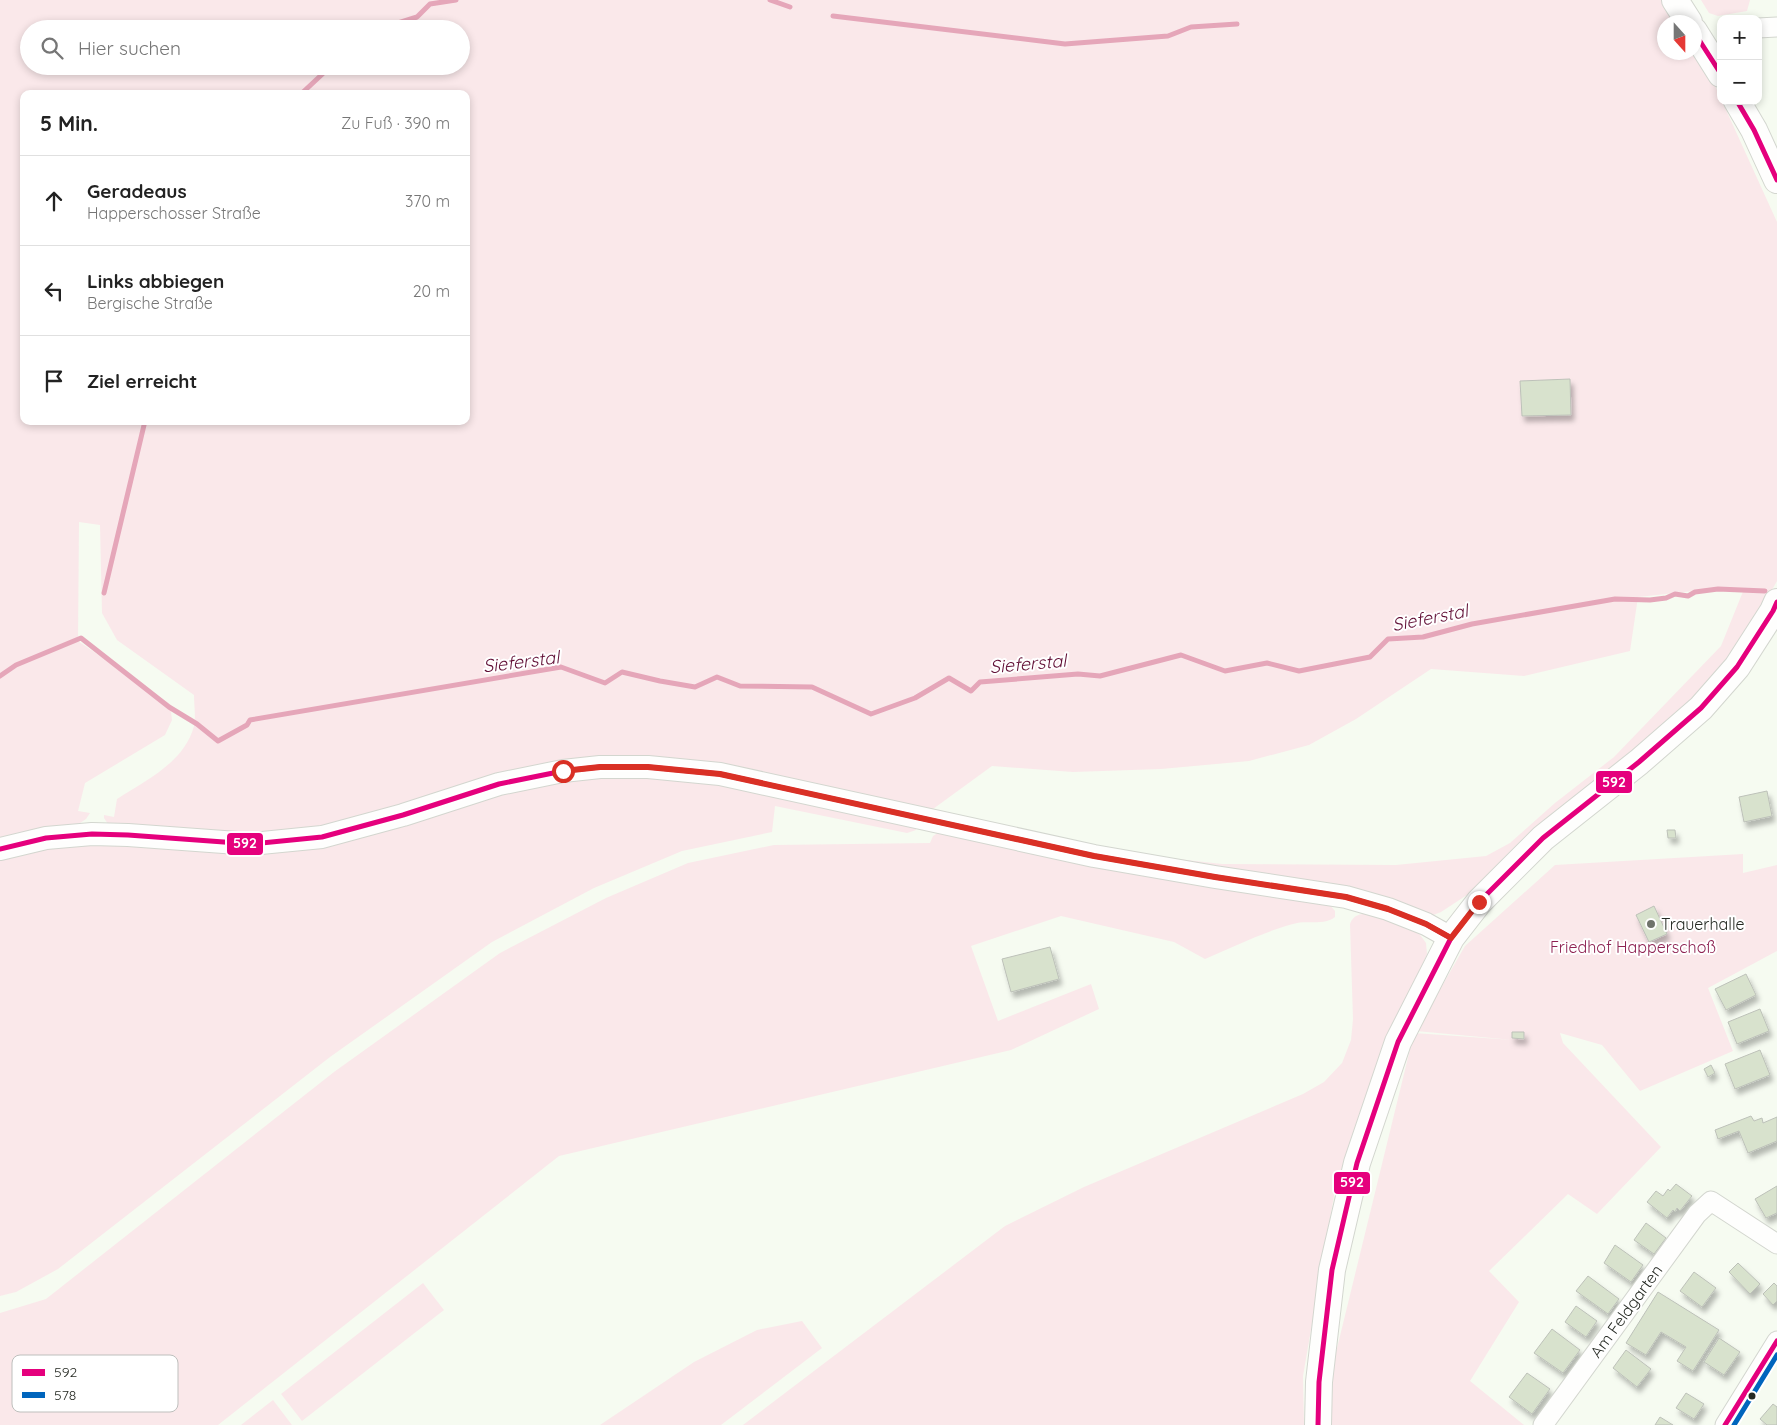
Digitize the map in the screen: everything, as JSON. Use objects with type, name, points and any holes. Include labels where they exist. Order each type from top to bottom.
[{"type":"main road","points":[[1675,0],[1685,15]]},
{"type":"main road","points":[[1707,40],[1717,64]]},
{"type":"main road","points":[[1739,105],[1754,130],[1777,180]]},
{"type":"main road","points":[[1318,1425],[1319,1382],[1332,1270],[1357,1163],[1398,1042],[1451,938],[1479,902],[1543,838],[1639,762],[1701,708],[1737,667],[1777,602]]},
{"type":"street","points":[[1762,28],[1777,27]]},
{"type":"street","points":[[0,848],[46,838],[92,834],[251,844],[322,837],[403,815],[499,784],[563,771],[600,767],[648,767],[720,774],[1094,856],[1346,897],[1388,909],[1426,924],[1451,938]]},
{"type":"street","name":"Am Feldgarten","points":[[1544,1425],[1697,1214],[1711,1201],[1777,1244]]},
{"type":"street","points":[[1725,1425],[1777,1340]]},
{"type":"green space","points":[[0,0],[1661,0],[1670,15],[1657,15],[1657,60],[1700,60],[1707,68],[1717,90],[1717,105],[1724,105],[1777,222],[1777,581],[1742,643],[1690,704],[1470,893],[1441,912],[1431,916],[1341,886],[1169,861],[1160,857],[1222,864],[1396,865],[1486,856],[1510,843],[1555,803],[1614,757],[1721,646],[1744,589],[1703,590],[1638,597],[1630,651],[1524,676],[1431,669],[1356,719],[1309,745],[1249,761],[1161,769],[1073,772],[992,766],[933,809],[795,779],[708,763],[623,756],[354,819],[288,833],[254,835],[108,824],[104,818],[104,815],[114,817],[117,799],[163,769],[182,750],[194,726],[194,695],[117,640],[102,613],[100,525],[79,522],[78,641],[170,704],[172,720],[165,735],[85,783],[78,811],[90,813],[86,819],[77,825],[0,841]]},
{"type":"green space","points":[[1701,0],[1750,0],[1747,11],[1717,16],[1709,13]]},
{"type":"green space","points":[[574,777],[689,779],[916,826],[916,830],[907,833],[775,806],[772,832],[682,851],[594,888],[492,942],[330,1057],[58,1269],[16,1292],[0,1296],[0,859],[25,850],[82,842],[250,852]]},
{"type":"green space","points":[[938,833],[1330,905],[1335,911],[1335,917],[1327,921],[1297,923],[1285,926],[1205,959],[1174,942],[1061,916],[971,946],[998,1021],[1091,984],[1099,1009],[1011,1050],[559,1156],[218,1425],[0,1425],[0,1313],[46,1299],[334,1072],[500,953],[606,898],[688,863],[774,845],[930,843],[933,836]]},
{"type":"green space","name":"Friedhof Happerschoß","points":[[1743,854],[1743,873],[1777,865],[1777,951],[1708,988],[1733,1051],[1640,1091],[1602,1045],[1560,1033],[1563,1043],[1661,1147],[1597,1214],[1568,1194],[1489,1271],[1519,1302],[1470,1381],[1524,1425],[1329,1425],[1329,1381],[1414,1033],[1513,1040],[1416,1031],[1465,946],[1555,865]]},
{"type":"green space","points":[[1369,913],[1418,932],[1426,943],[1427,954],[1381,1058],[1336,1184],[1303,1376],[1304,1425],[743,1425],[1005,1226],[1084,1187],[1303,1094],[1324,1082],[1342,1063],[1351,1040],[1353,1019],[1350,924],[1357,916]]},
{"type":"green space","points":[[423,1283],[444,1310],[302,1421],[281,1394]]},
{"type":"green space","points":[[802,1321],[822,1348],[721,1425],[600,1425],[694,1362],[757,1330]]},
{"type":"green space","points":[[273,1400],[292,1425],[241,1425]]},
{"type":"building","points":[[1570,379],[1571,415],[1522,416],[1520,381]]},
{"type":"building","points":[[1767,791],[1772,816],[1744,822],[1739,797]]},
{"type":"building","points":[[1667,830],[1675,830],[1676,838],[1668,838]]},
{"type":"building","name":"Trauerhalle","points":[[1654,906],[1667,934],[1649,942],[1636,915]]},
{"type":"building","points":[[1050,947],[1059,979],[1011,992],[1002,959]]},
{"type":"building","points":[[1746,974],[1756,995],[1726,1010],[1715,989]]},
{"type":"building","points":[[1760,1009],[1769,1031],[1737,1044],[1728,1022]]},
{"type":"building","points":[[1512,1032],[1524,1032],[1524,1039],[1512,1038]]},
{"type":"building","points":[[1760,1050],[1770,1075],[1735,1089],[1725,1064]]},
{"type":"building","points":[[1711,1065],[1715,1073],[1708,1077],[1704,1069]]},
{"type":"building","points":[[1751,1116],[1754,1121],[1762,1118],[1763,1123],[1777,1117],[1777,1141],[1748,1153],[1739,1131],[1718,1139],[1715,1130]]},
{"type":"building","points":[[1676,1184],[1692,1196],[1680,1211],[1677,1208],[1675,1212],[1673,1210],[1667,1218],[1647,1202],[1656,1191],[1663,1196],[1668,1189],[1670,1191]]},
{"type":"building","points":[[1777,1186],[1777,1213],[1766,1218],[1755,1199]]},
{"type":"building","points":[[1646,1223],[1666,1238],[1654,1254],[1634,1240]]},
{"type":"building","points":[[1615,1245],[1643,1265],[1631,1282],[1604,1263]]},
{"type":"building","points":[[1738,1263],[1760,1284],[1750,1294],[1729,1272]]},
{"type":"building","points":[[1694,1272],[1716,1288],[1702,1307],[1680,1291]]},
{"type":"building","points":[[1588,1276],[1619,1299],[1608,1314],[1576,1291]]},
{"type":"building","points":[[1774,1283],[1777,1286],[1777,1301],[1773,1305],[1763,1294]]},
{"type":"building","points":[[1658,1292],[1719,1330],[1693,1371],[1677,1361],[1686,1347],[1661,1332],[1646,1355],[1626,1343]]},
{"type":"building","points":[[1576,1306],[1597,1321],[1586,1337],[1565,1322]]},
{"type":"building","points":[[1552,1329],[1580,1350],[1563,1373],[1534,1353]]},
{"type":"building","points":[[1719,1338],[1740,1352],[1724,1375],[1704,1362]]},
{"type":"building","points":[[1626,1350],[1651,1369],[1637,1387],[1613,1368]]},
{"type":"building","points":[[1527,1373],[1550,1389],[1532,1414],[1509,1397]]},
{"type":"building","points":[[1686,1393],[1704,1404],[1694,1419],[1676,1408]]},
{"type":"building","points":[[1773,1404],[1777,1407],[1777,1425],[1767,1425],[1760,1419]]},
{"type":"building","points":[[1660,1417],[1673,1425],[1655,1425]]},
{"type":"waterway","points":[[408,20],[417,17],[430,4],[456,0]]},
{"type":"waterway","points":[[770,0],[790,7]]},
{"type":"waterway","points":[[833,16],[1065,44],[1168,36],[1191,27],[1237,24]]},
{"type":"waterway","points":[[305,90],[321,75]]},
{"type":"waterway","points":[[104,593],[144,425]]},
{"type":"waterway","name":"Sieferstal","points":[[0,676],[16,665],[81,638],[169,707],[197,724],[218,741],[247,725],[250,720],[561,667],[605,683],[622,672],[695,687],[717,677],[740,686],[812,687],[871,714],[915,698],[949,678],[971,691],[980,682],[1078,674],[1100,676],[1181,655],[1225,671],[1267,663],[1299,671],[1370,657],[1388,639],[1423,637],[1472,624],[1615,599],[1650,600],[1666,598],[1675,594],[1688,596],[1695,592],[1718,589],[1765,591]]},
{"type":"transit line","name":"592","points":[[1702,44],[1717,68]]},
{"type":"transit line","name":"592","points":[[1739,105],[1754,130],[1777,180]]},
{"type":"transit line","name":"592","points":[[1318,1425],[1319,1382],[1332,1270],[1357,1163],[1398,1042],[1451,938],[1479,902],[1543,838],[1639,762],[1701,708],[1737,667],[1777,602]]},
{"type":"transit line","name":"592","points":[[0,849],[46,838],[92,834],[251,844],[322,837],[403,815],[499,784],[563,771],[600,767],[648,767],[720,774],[1094,856],[1346,897],[1388,909],[1426,924],[1451,938]]},
{"type":"transit line","name":"592","points":[[1725,1425],[1777,1341]]},
{"type":"transit line","name":"578","points":[[1734,1425],[1777,1355]]},
{"type":"place","name":"Trauerhalle","points":[[1651,924]]},
{"type":"route","points":[[563,771],[600,767],[648,767],[720,774],[1094,856],[1346,897],[1388,909],[1426,924],[1451,938],[1479,902]]}]
